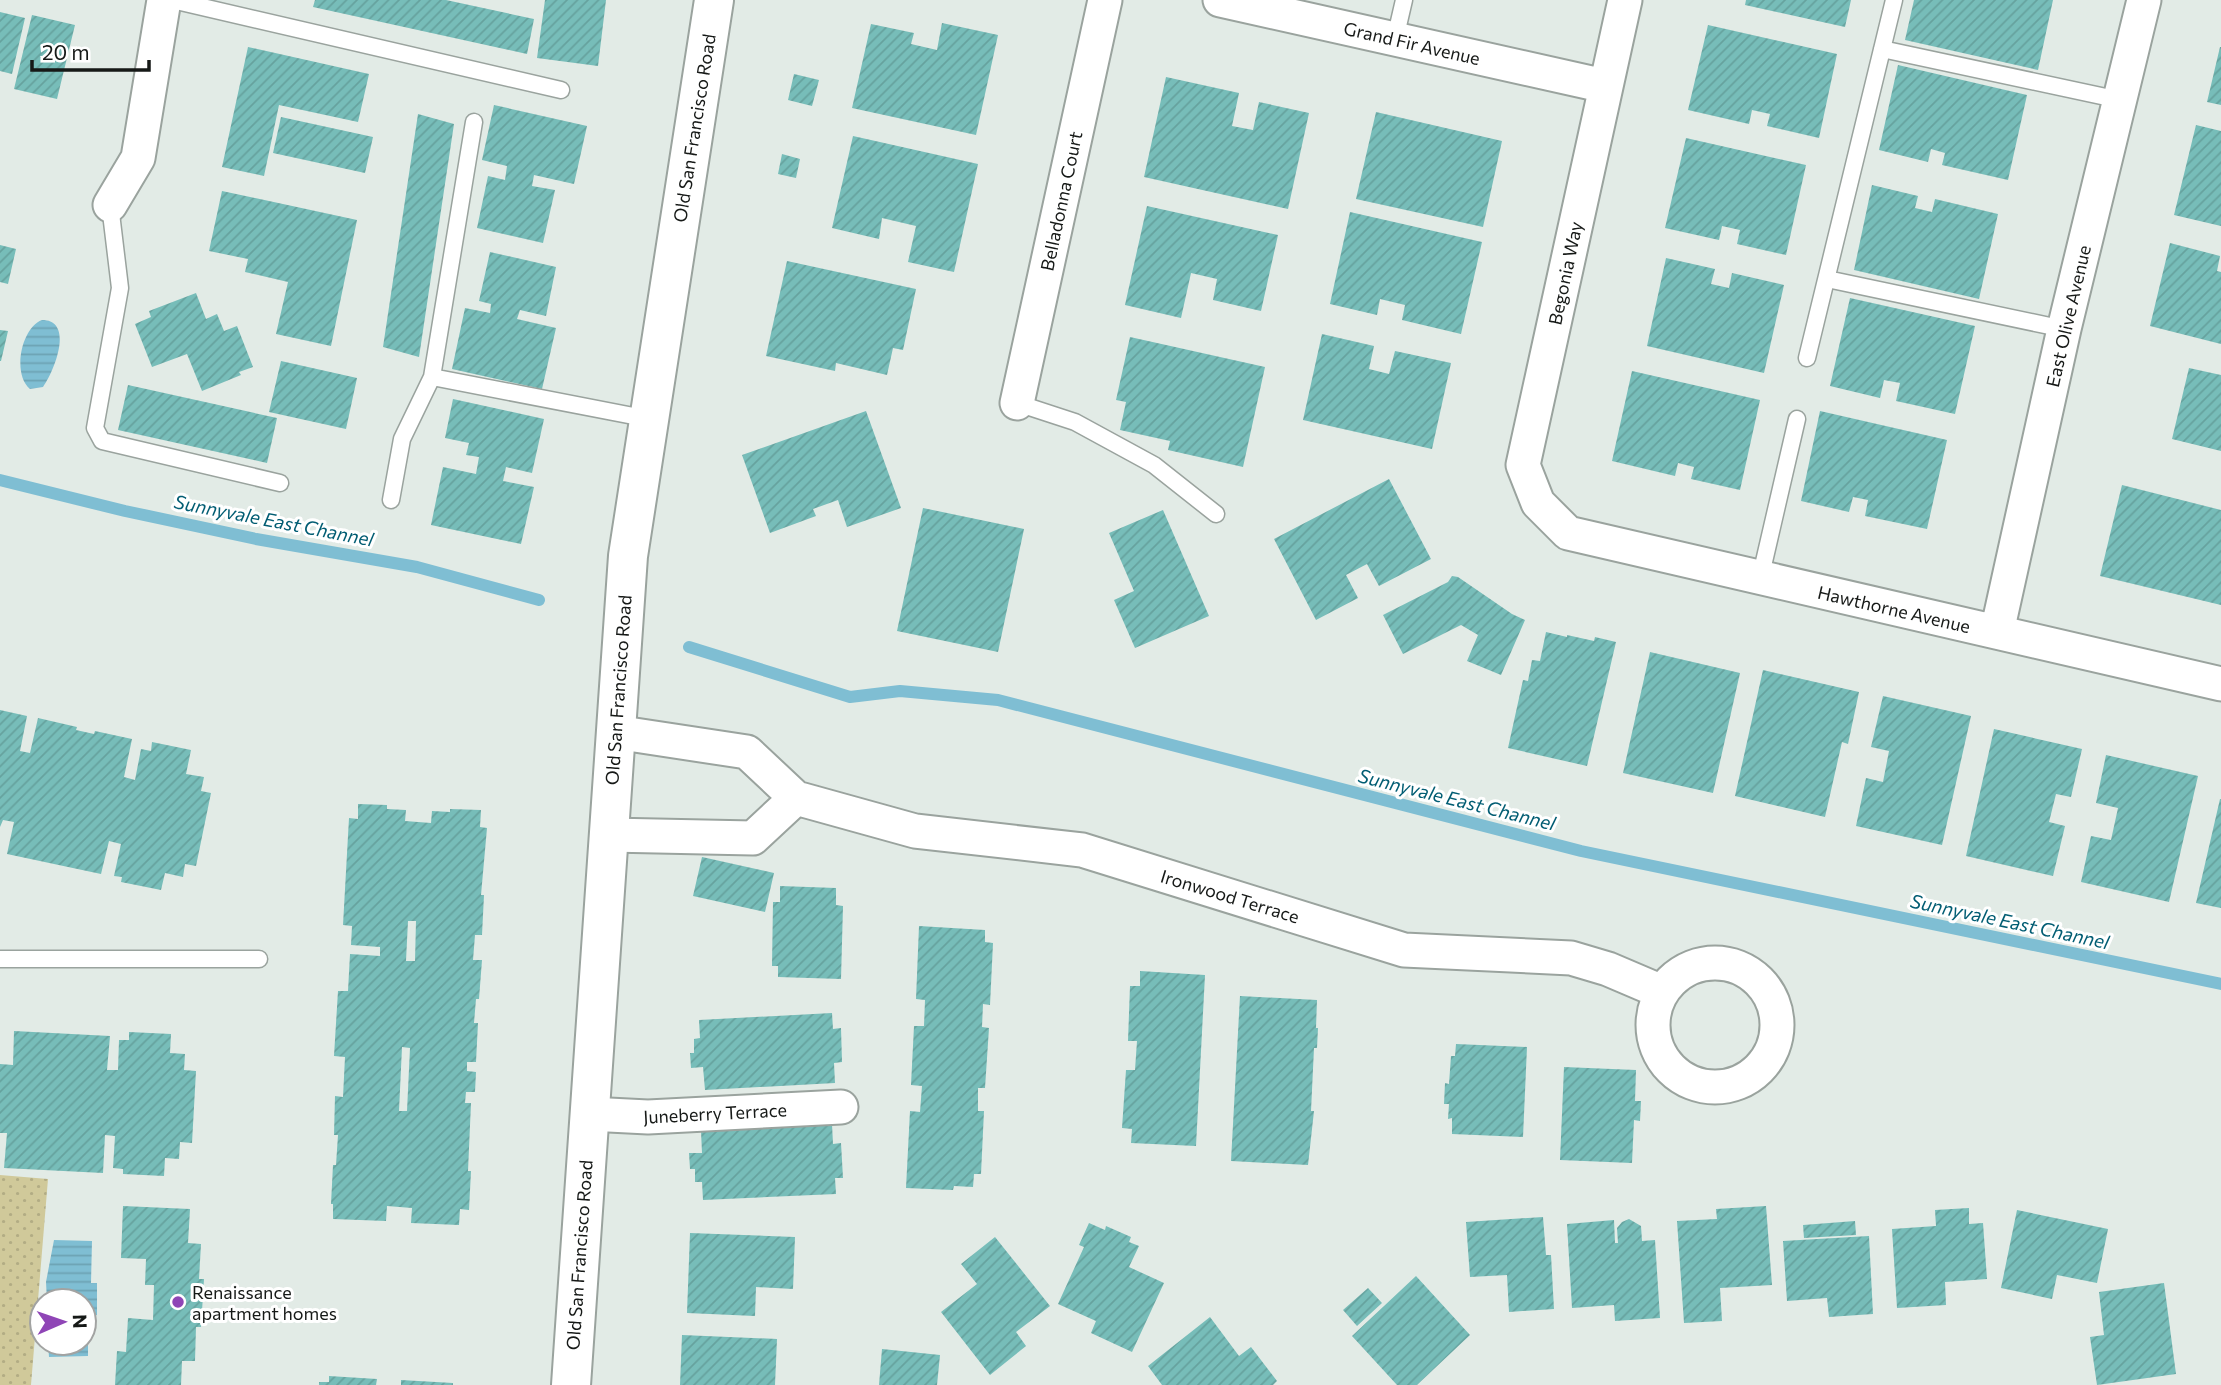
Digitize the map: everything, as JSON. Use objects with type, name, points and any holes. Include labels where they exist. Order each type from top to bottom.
[{"type":"main road","name":"Old San Francisco Road","points":[[571,1385],[628,556],[714,0]]},
{"type":"street","points":[[110,205],[138,158],[164,0]]},
{"type":"street","name":"Belladonna Court","points":[[1017,403],[1105,0]]},
{"type":"street","name":"Grand Fir Avenue","points":[[1220,0],[1605,86]]},
{"type":"street","name":"Begonia Way","points":[[1568,533],[1538,503],[1523,465],[1625,0]]},
{"type":"street","name":"East Olive Avenue","points":[[1997,632],[2064,329],[2144,0]]},
{"type":"street","name":"Hawthorne Avenue","points":[[1568,533],[2221,684]]},
{"type":"street","name":"Ironwood Terrace","points":[[615,732],[747,752],[796,798],[915,831],[1082,850],[1404,950],[1571,958],[1608,969],[1662,992]]},
{"type":"street","points":[[609,835],[754,838],[796,798]]},
{"type":"street","name":"Juneberry Terrace","points":[[589,1114],[648,1117],[841,1107]]},
{"type":"lane","points":[[172,0],[561,90]]},
{"type":"lane","points":[[1395,39],[1404,0]]},
{"type":"lane","points":[[1807,358],[1894,0]]},
{"type":"lane","points":[[1882,49],[2120,100]]},
{"type":"lane","points":[[391,500],[402,439],[432,377],[474,122]]},
{"type":"lane","points":[[110,205],[120,288],[95,428],[102,441],[280,483]]},
{"type":"lane","points":[[1827,279],[2064,329]]},
{"type":"lane","points":[[432,377],[649,419]]},
{"type":"lane","points":[[1017,403],[1075,422],[1154,465],[1216,514]]},
{"type":"lane","points":[[1760,579],[1797,419]]},
{"type":"lane","points":[[0,959],[259,959]]},
{"type":"shaded area","points":[[0,1175],[48,1179],[39,1287],[28,1287],[28,1357],[33,1357],[31,1385],[0,1385]]},
{"type":"water","points":[[42,320],[52,322],[58,328],[59,348],[43,387],[30,389],[21,373],[21,352],[29,332]]},
{"type":"water","points":[[54,1240],[92,1241],[91,1283],[97,1283],[97,1287],[46,1287]]},
{"type":"building","points":[[315,0],[446,0],[534,19],[527,54],[313,7]]},
{"type":"building","points":[[545,0],[606,0],[598,66],[537,58]]},
{"type":"building","points":[[1746,0],[1851,0],[1845,27],[1745,5]]},
{"type":"building","points":[[1914,0],[2053,0],[2038,70],[1905,40]]},
{"type":"building","points":[[0,12],[25,18],[12,74],[0,71]]},
{"type":"building","points":[[32,15],[75,25],[57,99],[14,89]]},
{"type":"building","points":[[942,23],[998,35],[976,135],[852,108],[871,24],[914,33],[911,44],[937,50]]},
{"type":"building","points":[[1708,25],[1837,54],[1819,138],[1767,126],[1770,114],[1752,110],[1749,124],[1688,110]]},
{"type":"building","points":[[248,47],[369,74],[358,122],[279,105],[264,176],[222,167]]},
{"type":"building","points":[[2221,47],[2221,105],[2207,102]]},
{"type":"building","points":[[1898,65],[2027,95],[2008,180],[1942,165],[1945,153],[1931,149],[1928,162],[1879,150]]},
{"type":"building","points":[[794,74],[819,80],[812,106],[788,100]]},
{"type":"building","points":[[1166,77],[1239,93],[1232,126],[1253,130],[1259,102],[1309,113],[1288,209],[1144,177]]},
{"type":"building","points":[[494,105],[587,126],[574,184],[534,175],[532,186],[555,190],[543,243],[477,228],[488,176],[505,180],[507,166],[482,160]]},
{"type":"building","points":[[1376,112],[1502,141],[1483,227],[1356,199]]},
{"type":"building","points":[[418,114],[454,124],[419,357],[383,347]]},
{"type":"building","points":[[281,117],[373,137],[365,173],[273,153]]},
{"type":"building","points":[[2196,125],[2221,131],[2221,226],[2174,215]]},
{"type":"building","points":[[853,136],[978,164],[954,272],[908,262],[916,226],[882,218],[879,239],[832,228]]},
{"type":"building","points":[[1686,138],[1806,165],[1786,255],[1737,244],[1740,230],[1722,226],[1719,240],[1665,228]]},
{"type":"building","points":[[782,154],[800,159],[796,178],[778,174]]},
{"type":"building","points":[[1872,185],[1918,196],[1915,208],[1932,212],[1935,199],[1998,214],[1979,299],[1854,270]]},
{"type":"building","points":[[222,191],[357,220],[331,346],[276,334],[288,282],[245,272],[248,259],[209,251]]},
{"type":"building","points":[[1147,206],[1278,235],[1261,311],[1213,300],[1217,279],[1191,273],[1181,318],[1125,305]]},
{"type":"building","points":[[1350,212],[1482,242],[1461,334],[1402,320],[1405,305],[1380,299],[1377,315],[1330,304]]},
{"type":"building","points":[[2170,243],[2220,256],[2217,271],[2221,272],[2221,344],[2150,326]]},
{"type":"building","points":[[0,245],[16,249],[8,284],[0,282]]},
{"type":"building","points":[[490,252],[556,267],[546,316],[520,310],[517,319],[556,328],[542,389],[452,369],[465,308],[490,313],[491,304],[479,301]]},
{"type":"building","points":[[1666,258],[1715,269],[1711,284],[1729,288],[1732,273],[1784,285],[1764,373],[1647,346]]},
{"type":"building","points":[[787,261],[916,289],[903,350],[893,348],[887,375],[836,363],[835,371],[766,356]]},
{"type":"building","points":[[196,293],[206,319],[217,314],[224,331],[237,326],[253,367],[239,372],[241,375],[202,391],[187,354],[152,367],[135,324],[151,317],[149,311]]},
{"type":"building","points":[[1850,298],[1975,326],[1955,414],[1896,401],[1900,383],[1884,380],[1880,398],[1830,386]]},
{"type":"building","points":[[0,330],[8,331],[1,361],[0,361]]},
{"type":"building","points":[[1322,334],[1374,346],[1369,369],[1389,374],[1395,351],[1451,363],[1432,449],[1303,420]]},
{"type":"building","points":[[1130,337],[1265,367],[1243,467],[1168,450],[1170,441],[1120,430],[1126,402],[1116,400]]},
{"type":"building","points":[[281,361],[357,378],[346,429],[269,412]]},
{"type":"building","points":[[2189,368],[2221,375],[2221,451],[2172,439]]},
{"type":"building","points":[[1632,371],[1760,400],[1740,490],[1691,479],[1694,467],[1678,463],[1675,476],[1612,461]]},
{"type":"building","points":[[128,385],[277,418],[267,463],[118,430]]},
{"type":"building","points":[[453,399],[544,419],[532,473],[506,467],[503,481],[534,487],[521,544],[431,525],[443,467],[476,474],[479,457],[466,455],[469,443],[445,438]]},
{"type":"building","points":[[866,411],[901,508],[847,527],[838,500],[813,509],[816,516],[770,533],[742,455]]},
{"type":"building","points":[[1820,411],[1947,440],[1927,529],[1865,516],[1868,500],[1853,497],[1849,512],[1801,501]]},
{"type":"building","points":[[1389,479],[1431,559],[1379,586],[1367,564],[1346,575],[1358,598],[1316,620],[1274,539]]},
{"type":"building","points":[[2122,485],[2221,510],[2221,605],[2100,576]]},
{"type":"building","points":[[923,508],[1024,529],[998,652],[897,631]]},
{"type":"building","points":[[1163,510],[1209,616],[1135,648],[1114,600],[1134,591],[1109,533]]},
{"type":"building","points":[[1452,576],[1458,577],[1525,620],[1501,675],[1467,661],[1478,635],[1461,625],[1403,654],[1383,615],[1448,582]]},
{"type":"building","points":[[1546,632],[1594,641],[1595,637],[1616,642],[1587,766],[1508,748],[1523,680],[1528,681],[1532,660],[1540,661]]},
{"type":"building","points":[[1650,652],[1740,673],[1713,793],[1623,773]]},
{"type":"building","points":[[1763,670],[1859,692],[1848,744],[1842,742],[1825,817],[1735,796]]},
{"type":"building","points":[[1883,696],[1971,716],[1942,845],[1856,826],[1866,778],[1883,782],[1889,751],[1871,747]]},
{"type":"building","points":[[0,710],[27,716],[20,751],[30,753],[38,718],[77,727],[76,730],[132,739],[124,777],[135,780],[141,749],[151,751],[152,742],[191,750],[186,774],[204,777],[201,791],[211,793],[196,866],[185,864],[183,877],[165,873],[161,890],[121,882],[122,877],[114,876],[121,844],[109,841],[101,874],[7,854],[14,822],[3,820],[0,827]]},
{"type":"building","points":[[1994,729],[2082,749],[2071,797],[2056,794],[2049,822],[2065,826],[2053,876],[1966,856]]},
{"type":"building","points":[[2106,755],[2198,776],[2169,902],[2081,882],[2091,836],[2111,840],[2118,808],[2096,803]]},
{"type":"building","points":[[2221,799],[2221,908],[2196,903]]},
{"type":"building","points":[[358,804],[387,805],[387,809],[406,810],[405,821],[431,823],[432,811],[481,810],[480,827],[487,828],[481,895],[484,895],[482,935],[475,935],[473,960],[482,960],[474,1023],[478,1023],[476,1062],[467,1062],[467,1071],[476,1072],[475,1092],[466,1092],[465,1103],[471,1103],[469,1210],[460,1209],[459,1225],[411,1223],[412,1208],[387,1206],[386,1221],[333,1219],[333,1165],[336,1165],[338,1135],[334,1135],[335,1096],[343,1097],[345,1057],[334,1056],[338,991],[348,991],[350,954],[380,956],[380,947],[351,945],[352,926],[343,925],[349,818],[358,819]],"holes":[[[408,921],[416,921],[415,961],[406,961]],[[402,1047],[410,1048],[407,1111],[399,1111]]]},
{"type":"building","points":[[702,857],[774,873],[765,912],[693,896]]},
{"type":"building","points":[[780,886],[836,888],[836,905],[843,906],[841,979],[778,977],[778,966],[772,966],[773,902],[780,902]]},
{"type":"building","points":[[919,926],[985,930],[985,942],[993,943],[990,1005],[983,1004],[982,1027],[989,1028],[985,1088],[978,1088],[978,1111],[984,1111],[981,1174],[974,1174],[973,1187],[954,1186],[953,1190],[906,1188],[910,1111],[920,1112],[922,1086],[911,1085],[914,1026],[924,1026],[925,1000],[916,999]]},
{"type":"building","points":[[1140,971],[1205,975],[1196,1146],[1131,1143],[1132,1129],[1122,1128],[1126,1070],[1135,1070],[1137,1041],[1128,1041],[1130,986],[1140,986]]},
{"type":"building","points":[[1240,996],[1317,1000],[1317,1048],[1314,1048],[1311,1111],[1314,1111],[1308,1165],[1231,1161]]},
{"type":"building","points":[[832,1013],[833,1029],[841,1028],[842,1062],[834,1063],[835,1083],[705,1090],[703,1067],[691,1068],[690,1053],[694,1053],[694,1039],[700,1038],[699,1020]]},
{"type":"building","points":[[14,1031],[110,1036],[107,1070],[118,1070],[119,1040],[129,1040],[129,1032],[171,1034],[170,1053],[185,1054],[184,1070],[196,1071],[192,1143],[180,1142],[179,1159],[165,1158],[164,1176],[123,1174],[123,1169],[113,1168],[115,1136],[105,1135],[103,1173],[4,1168],[7,1133],[0,1133],[0,1064],[13,1065]]},
{"type":"building","points":[[1456,1044],[1527,1047],[1523,1137],[1452,1134],[1452,1118],[1448,1119],[1449,1104],[1444,1104],[1445,1083],[1449,1084],[1451,1056],[1455,1056]]},
{"type":"building","points":[[1564,1067],[1636,1070],[1635,1101],[1641,1101],[1640,1121],[1634,1120],[1632,1163],[1560,1160]]},
{"type":"building","points":[[832,1124],[833,1144],[841,1143],[843,1178],[835,1178],[836,1194],[703,1200],[702,1182],[695,1182],[695,1169],[690,1169],[689,1153],[702,1153],[701,1131]]},
{"type":"building","name":"Renaissance apartment homes","points":[[123,1206],[190,1209],[188,1243],[201,1244],[199,1279],[204,1279],[201,1327],[196,1327],[195,1361],[182,1361],[181,1385],[115,1385],[117,1351],[126,1352],[128,1318],[153,1320],[154,1285],[145,1285],[146,1259],[121,1258]]},
{"type":"building","points":[[1766,1206],[1772,1285],[1720,1288],[1722,1321],[1684,1323],[1677,1221],[1717,1219],[1716,1209]]},
{"type":"building","points":[[1969,1208],[1969,1224],[1983,1223],[1987,1279],[1945,1282],[1946,1305],[1897,1308],[1892,1229],[1936,1226],[1935,1210]]},
{"type":"building","points":[[2017,1210],[2108,1229],[2097,1283],[2057,1275],[2052,1299],[2001,1288]]},
{"type":"building","points":[[1543,1217],[1546,1255],[1551,1255],[1554,1309],[1509,1312],[1507,1275],[1470,1277],[1466,1222]]},
{"type":"building","points":[[1629,1219],[1641,1226],[1642,1241],[1655,1240],[1660,1318],[1615,1321],[1614,1305],[1572,1308],[1567,1224],[1614,1220],[1615,1243],[1618,1243],[1617,1228]]},
{"type":"building","points":[[1855,1221],[1856,1235],[1804,1238],[1803,1225]]},
{"type":"building","points":[[1089,1223],[1105,1230],[1106,1226],[1131,1237],[1129,1242],[1139,1246],[1129,1267],[1164,1283],[1132,1352],[1091,1333],[1096,1321],[1058,1304],[1084,1247],[1079,1245]]},
{"type":"building","points":[[690,1233],[795,1237],[793,1289],[756,1287],[755,1316],[687,1313]]},
{"type":"building","points":[[1869,1236],[1873,1314],[1829,1317],[1827,1298],[1787,1301],[1783,1241]]},
{"type":"building","points":[[995,1237],[1050,1306],[1016,1332],[1026,1346],[990,1375],[941,1312],[977,1284],[961,1264]]},
{"type":"building","points":[[1416,1276],[1470,1335],[1417,1385],[1397,1385],[1352,1336]]},
{"type":"building","points":[[2164,1283],[2176,1374],[2097,1385],[2090,1337],[2104,1335],[2099,1292]]},
{"type":"building","points":[[1368,1288],[1382,1303],[1357,1326],[1343,1310]]},
{"type":"building","points":[[1210,1317],[1239,1356],[1251,1347],[1277,1381],[1273,1385],[1162,1385],[1148,1366]]},
{"type":"building","points":[[682,1335],[777,1339],[775,1385],[680,1385]]},
{"type":"building","points":[[882,1349],[940,1355],[937,1385],[879,1385]]},
{"type":"building","points":[[329,1376],[377,1379],[376,1385],[319,1385],[319,1382],[329,1382]]},
{"type":"building","points":[[401,1380],[453,1383],[453,1385],[401,1385]]},
{"type":"waterway","name":"Sunnyvale East Channel","points":[[0,480],[125,511],[256,539],[417,567],[539,600]]},
{"type":"waterway","name":"Sunnyvale East Channel","points":[[689,647],[850,697],[900,691],[998,700],[1581,851],[2221,984]]},
{"type":"place","name":"Renaissance apartment homes","points":[[178,1302]]}]
